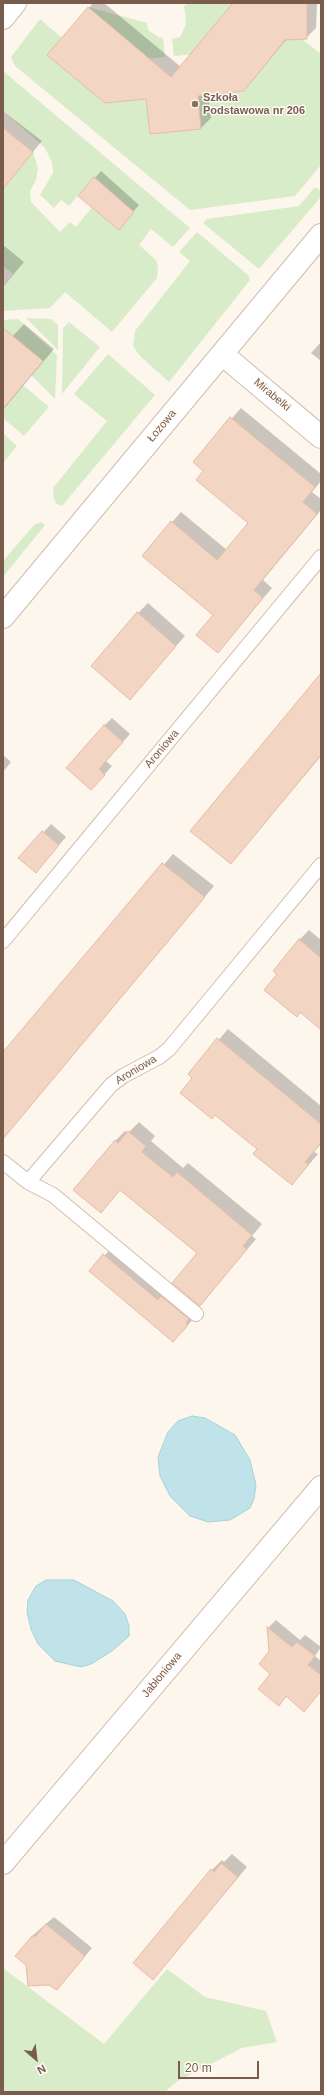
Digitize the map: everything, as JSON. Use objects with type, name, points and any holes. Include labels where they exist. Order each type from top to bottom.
[{"type":"street","points":[[3,18],[15,3]]},
{"type":"street","name":"Łozowa","points":[[3,617],[321,235]]},
{"type":"street","name":"Mirabelki","points":[[222,354],[321,437]]},
{"type":"street","name":"Jabłoniowa","points":[[3,1863],[321,1487]]},
{"type":"lane","name":"Aroniowa","points":[[3,941],[321,557]]},
{"type":"lane","name":"Aroniowa","points":[[28,1182],[111,1085],[123,1076],[158,1057],[169,1049],[321,865]]},
{"type":"lane","points":[[3,1162],[28,1182],[53,1195],[196,1314]]},
{"type":"green space","points":[[187,3],[233,3],[194,54],[174,56],[172,39],[180,37],[186,24],[185,10],[183,8]]},
{"type":"green space","points":[[88,7],[147,23],[148,30],[160,38],[163,37],[165,57],[146,59],[145,55]]},
{"type":"green space","points":[[40,19],[62,38],[48,55],[105,103],[146,99],[150,134],[201,129],[198,96],[244,91],[290,35],[296,40],[302,39],[321,54],[321,165],[295,196],[190,210],[15,66],[11,57]]},
{"type":"green space","points":[[3,71],[190,228],[173,247],[151,229],[139,245],[156,260],[158,267],[157,278],[112,332],[65,292],[50,308],[3,311],[3,286],[13,274],[3,266],[3,189],[33,152],[38,168],[36,180],[30,191],[31,202],[60,232],[70,222],[76,227],[107,189],[94,177],[69,206],[61,200],[54,208],[40,195],[53,173],[52,162],[45,148],[3,111]]},
{"type":"green space","points":[[315,187],[321,191],[321,197],[259,269],[203,223],[207,219],[299,206]]},
{"type":"green space","points":[[197,232],[248,275],[250,280],[169,382],[140,356],[133,346],[135,331],[190,261],[179,252]]},
{"type":"green space","points":[[26,318],[51,319],[58,325],[58,350]]},
{"type":"green space","points":[[18,319],[57,355],[55,399],[31,375],[43,361],[12,335],[3,345],[3,320]]},
{"type":"green space","points":[[69,322],[100,347],[62,394],[63,328]]},
{"type":"green space","points":[[108,354],[155,395],[62,506],[57,504],[54,499],[53,488],[107,421],[74,394]]},
{"type":"green space","points":[[23,385],[49,407],[24,436],[3,418],[3,409]]},
{"type":"green space","points":[[3,433],[17,446],[3,463]]},
{"type":"green space","points":[[41,522],[45,525],[3,577],[3,561],[34,525]]},
{"type":"green space","points":[[3,1968],[104,2044],[167,1969],[205,1997],[266,2011],[277,2042],[242,2048],[176,2082],[165,2092],[3,2092]]},
{"type":"water","points":[[192,1416],[205,1418],[235,1435],[250,1460],[256,1485],[254,1499],[250,1508],[230,1520],[208,1522],[190,1516],[170,1496],[160,1476],[158,1457],[168,1432],[178,1421]]},
{"type":"water","points":[[46,1580],[74,1580],[113,1601],[125,1614],[129,1626],[129,1636],[112,1651],[91,1664],[81,1667],[55,1661],[38,1644],[31,1629],[27,1612],[28,1600],[36,1586]]},
{"type":"building","points":[[233,3],[307,3],[307,39],[285,40],[244,91],[198,96],[201,129],[150,134],[146,99],[105,103],[47,55],[88,7],[171,77]]},
{"type":"building","points":[[3,128],[33,152],[3,189]]},
{"type":"building","points":[[94,177],[134,212],[119,230],[78,196]]},
{"type":"building","points":[[3,328],[43,361],[3,409]]},
{"type":"building","points":[[230,417],[315,487],[303,502],[317,514],[254,590],[263,598],[218,653],[196,635],[213,615],[142,556],[171,521],[217,560],[248,523],[196,480],[203,471],[193,462]]},
{"type":"building","points":[[137,612],[176,646],[130,700],[91,666]]},
{"type":"building","points":[[321,673],[321,755],[231,864],[190,831]]},
{"type":"building","points":[[104,725],[123,742],[99,769],[105,775],[91,790],[66,768]]},
{"type":"building","points":[[42,831],[59,845],[36,873],[18,858]]},
{"type":"building","points":[[162,863],[205,897],[3,1139],[3,1052]]},
{"type":"building","points":[[299,939],[321,958],[321,1030],[300,1012],[297,1017],[264,990],[277,974],[273,971]]},
{"type":"building","points":[[217,1038],[321,1124],[321,1143],[305,1162],[309,1164],[292,1185],[253,1154],[257,1149],[215,1115],[212,1119],[180,1093],[192,1078],[188,1074]]},
{"type":"building","points":[[128,1131],[146,1146],[142,1152],[173,1177],[177,1172],[252,1235],[243,1246],[247,1249],[200,1306],[172,1283],[197,1253],[120,1190],[101,1213],[73,1190],[115,1140],[118,1143]]},
{"type":"building","points":[[103,1254],[158,1300],[161,1296],[189,1319],[186,1323],[188,1325],[173,1342],[89,1271]]},
{"type":"building","points":[[267,1627],[292,1647],[297,1642],[315,1656],[308,1665],[321,1675],[321,1691],[304,1712],[286,1696],[279,1706],[258,1689],[270,1674],[259,1664],[269,1651]]},
{"type":"building","points":[[221,1863],[238,1877],[153,1980],[133,1963],[211,1869],[214,1872]]},
{"type":"building","points":[[46,1924],[85,1956],[57,1990],[49,1985],[28,1986],[26,1965],[15,1956],[32,1936],[36,1936]]},
{"type":"place","name":"Szkoła Podstawowa nr 206","points":[[195,104]]}]
